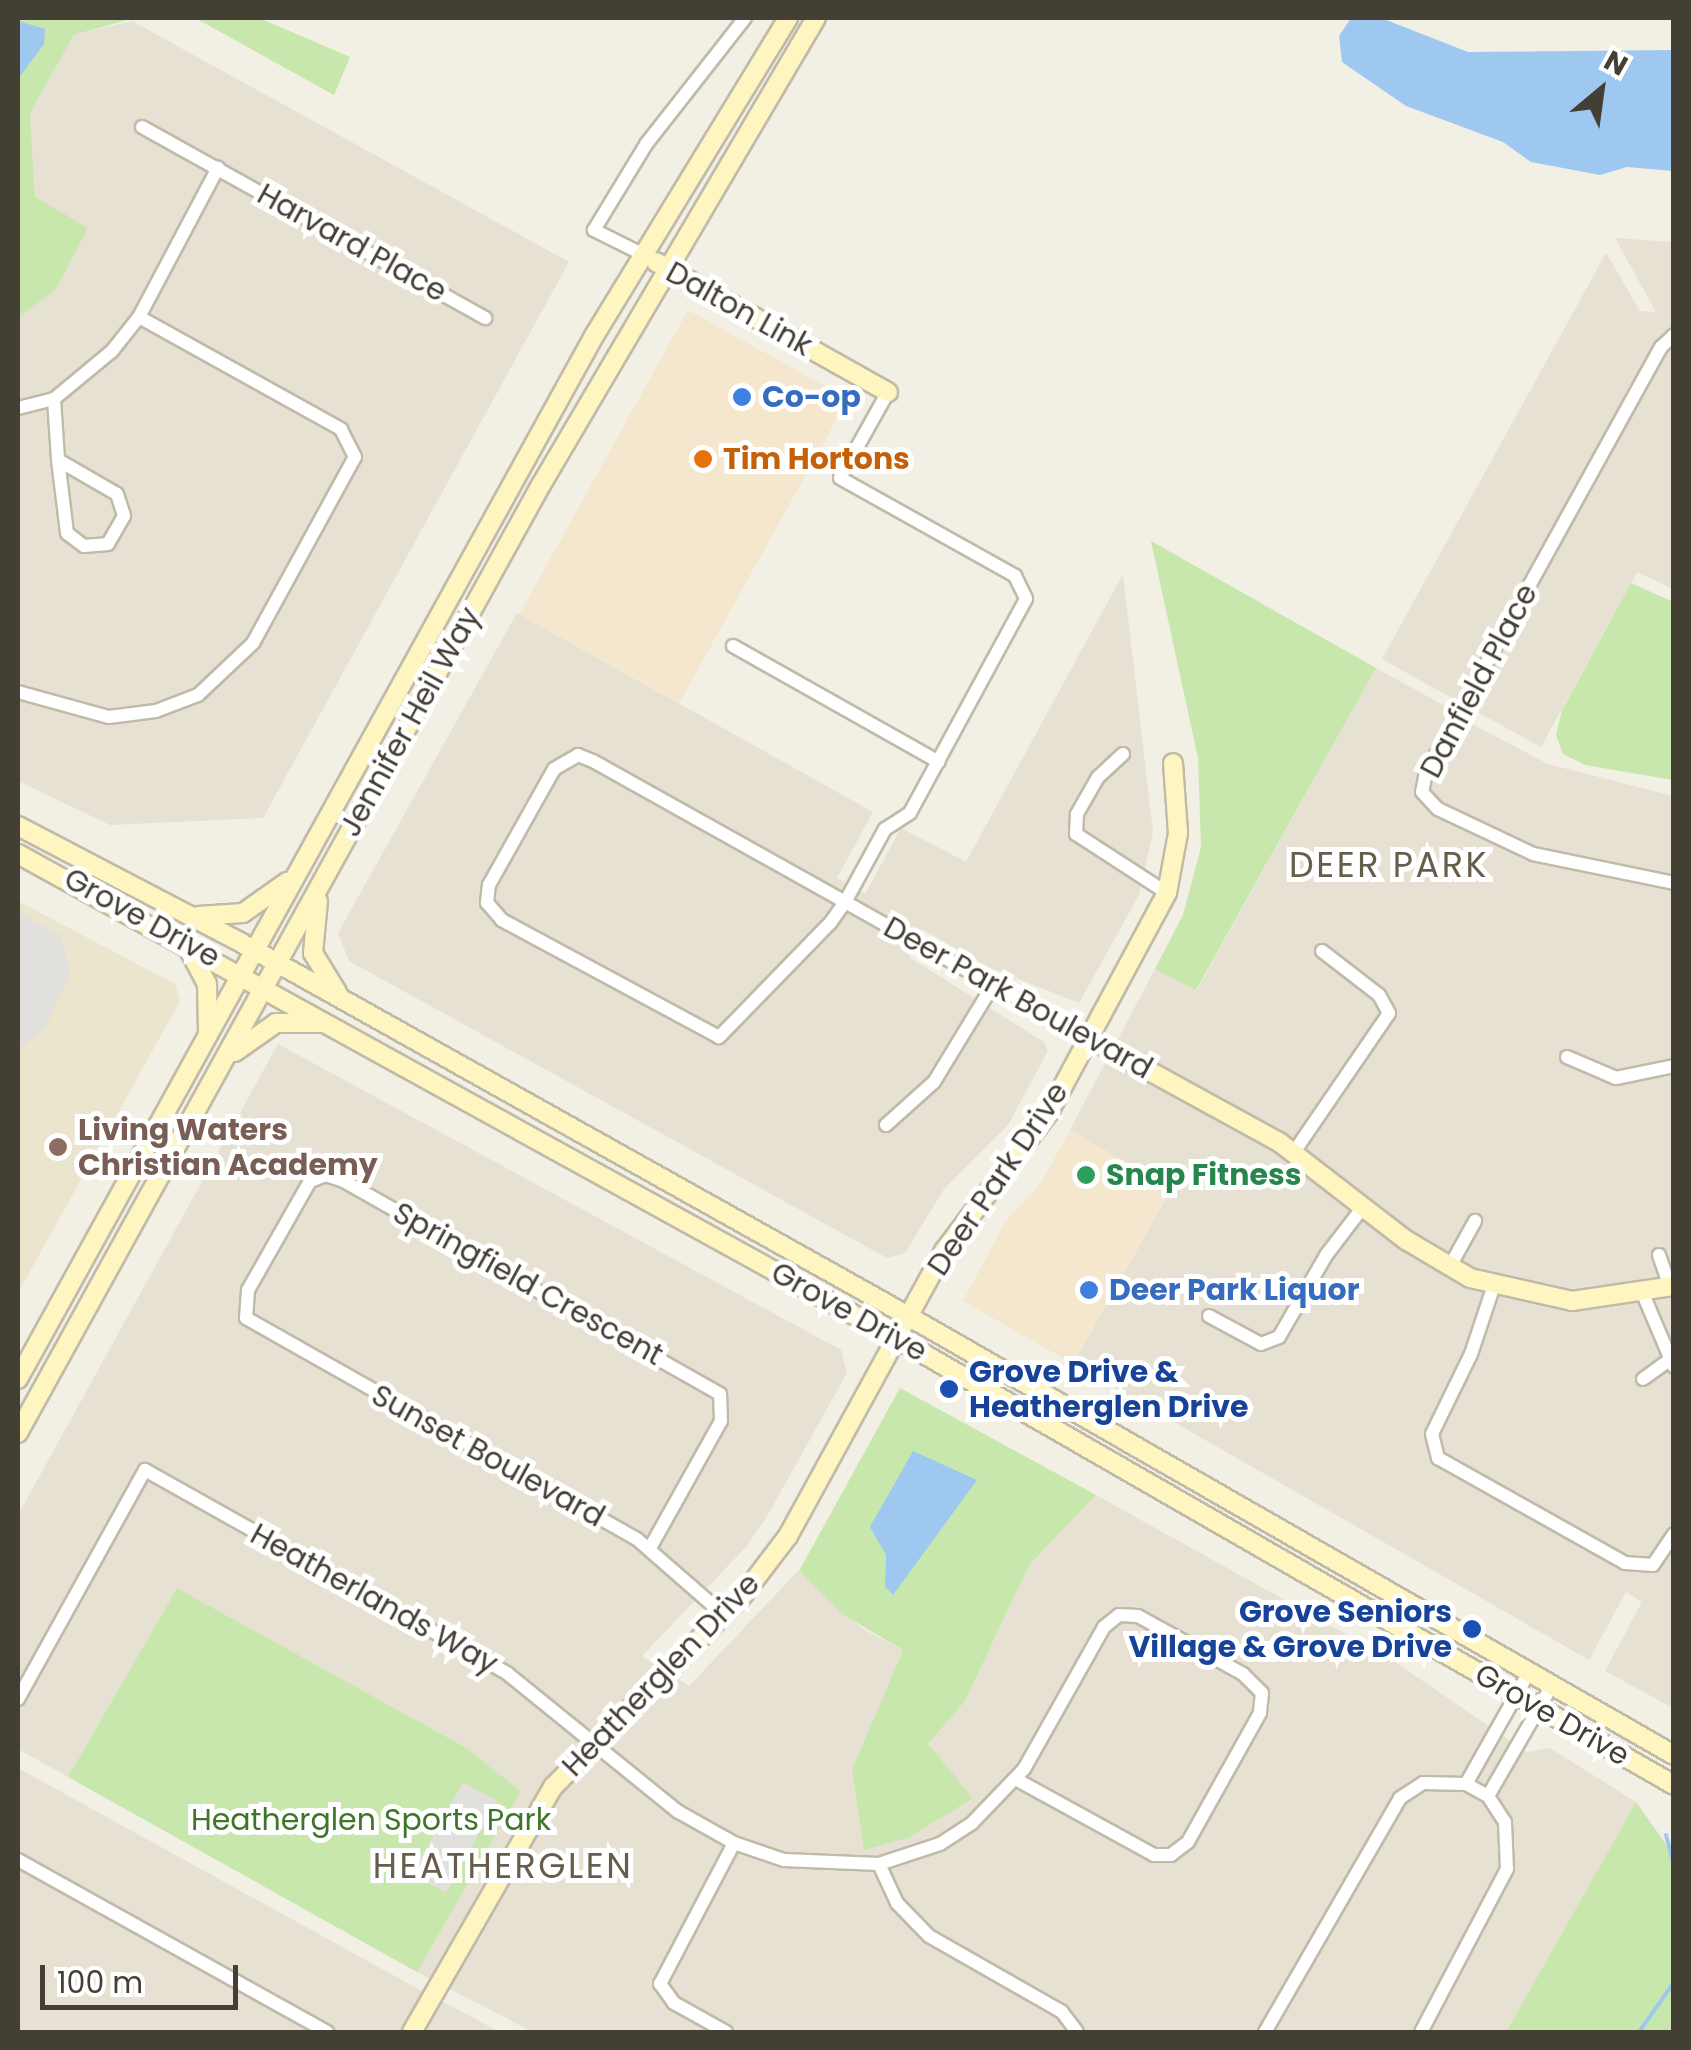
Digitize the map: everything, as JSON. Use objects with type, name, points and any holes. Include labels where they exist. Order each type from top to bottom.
[{"type":"main road","name":"Jennifer Heil Way","points":[[18,1379],[642,254],[788,18]]},
{"type":"main road","name":"Jennifer Heil Way","points":[[18,1433],[666,267],[816,18]]},
{"type":"main road","name":"Dalton Link","points":[[642,254],[888,392]]},
{"type":"main road","name":"Deer Park Drive","points":[[908,1316],[944,1252],[1049,1112],[1167,893],[1178,833],[1173,763]]},
{"type":"main road","name":"Grove Drive","points":[[18,826],[255,950],[908,1316],[1674,1755]]},
{"type":"main road","name":"Grove Drive","points":[[18,854],[334,1024],[896,1338],[1674,1785]]},
{"type":"main road","points":[[189,915],[243,913],[298,872]]},
{"type":"main road","points":[[322,882],[314,953],[344,1000]]},
{"type":"main road","points":[[181,940],[207,984],[208,1036]]},
{"type":"main road","points":[[220,1067],[250,1037],[276,1023],[334,1024]]},
{"type":"main road","name":"Deer Park Boulevard","points":[[1090,1038],[1294,1152],[1450,1268],[1493,1288],[1572,1302],[1643,1294],[1672,1286]]},
{"type":"main road","name":"Heatherglen Drive","points":[[412,2032],[530,1822],[594,1740],[724,1615],[793,1528],[908,1316]]},
{"type":"street","points":[[642,254],[594,230],[647,143],[745,18]]},
{"type":"street","name":"Harvard Place","points":[[142,126],[486,318]]},
{"type":"street","points":[[18,408],[54,398],[88,376],[139,317],[218,168]]},
{"type":"street","points":[[18,692],[108,718],[156,711],[207,688],[253,643],[356,457],[341,429],[139,317]]},
{"type":"street","name":"Danfield Place","points":[[1674,335],[1426,772],[1422,792],[1438,809],[1533,854],[1674,884]]},
{"type":"street","points":[[845,902],[885,829],[910,813],[1026,590],[1015,576],[840,478],[888,392]]},
{"type":"street","points":[[54,398],[58,460],[67,532],[84,546],[108,544],[124,516],[118,494],[58,460]]},
{"type":"street","points":[[732,646],[938,762]]},
{"type":"street","points":[[1123,754],[1098,777],[1075,819],[1076,834],[1167,893]]},
{"type":"street","name":"Deer Park Boulevard","points":[[845,902],[734,1026],[718,1037],[700,1032],[490,911],[489,885],[554,769],[570,756],[593,761],[1090,1038]]},
{"type":"street","points":[[1294,1152],[1390,1014],[1379,995],[1322,950]]},
{"type":"street","points":[[886,1126],[934,1082],[993,985]]},
{"type":"street","points":[[1567,1056],[1616,1078],[1674,1066]]},
{"type":"street","name":"Springfield Crescent","points":[[244,1312],[248,1290],[305,1187],[326,1175],[713,1386],[724,1401],[721,1420],[650,1548]]},
{"type":"street","points":[[1209,1316],[1261,1344],[1279,1337],[1326,1254],[1363,1207]]},
{"type":"street","points":[[1450,1268],[1475,1221]]},
{"type":"street","name":"Deer Park Boulevard","points":[[1659,1255],[1672,1286]]},
{"type":"street","points":[[1493,1288],[1432,1434],[1438,1458],[1633,1566],[1656,1562],[1674,1534]]},
{"type":"street","points":[[1642,1379],[1671,1364],[1643,1294]]},
{"type":"street","name":"Sunset Boulevard","points":[[244,1312],[260,1330],[650,1548],[724,1615]]},
{"type":"street","name":"Heatherlands Way","points":[[18,1699],[145,1470],[508,1674],[594,1740],[664,1802],[734,1843],[803,1864],[879,1864]]},
{"type":"street","points":[[1016,1780],[1154,1855],[1171,1855],[1197,1826],[1260,1713],[1262,1694],[1243,1674],[1138,1616],[1119,1615],[1104,1627],[1016,1780],[956,1835],[879,1864],[897,1902],[928,1936],[1062,2012],[1077,2032]]},
{"type":"street","points":[[1466,1784],[1529,1672]]},
{"type":"street","points":[[1488,1796],[1552,1685]]},
{"type":"street","points":[[1264,2032],[1400,1798],[1423,1783],[1466,1784],[1488,1796],[1505,1822],[1507,1869],[1421,2032]]},
{"type":"street","points":[[726,2032],[674,2003],[660,1984],[734,1843]]},
{"type":"street","points":[[18,1860],[326,2032]]},
{"type":"shaded area","points":[[132,21],[569,262],[263,818],[110,825],[18,781],[18,318],[56,289],[35,198],[30,113],[74,35]]},
{"type":"shaded area","points":[[1615,238],[1673,242],[1673,589],[1637,572],[1541,747],[1479,713],[1472,724],[1548,764],[1673,796],[1673,1708],[1605,1671],[1642,1602],[1626,1592],[1589,1660],[1073,1364],[1171,1189],[1070,1130],[1155,969],[1197,990],[1376,668],[1445,706],[1450,697],[1382,659],[1606,253],[1640,311],[1656,312]]},
{"type":"shaded area","points":[[688,310],[848,399],[679,703],[519,614]]},
{"type":"shaded area","points":[[1123,574],[1153,832],[1139,895],[1079,1003],[988,967],[923,930],[909,957],[1044,1042],[1048,1051],[1008,1125],[944,1189],[905,1253],[887,1258],[349,961],[338,933],[517,613],[873,812],[837,878],[865,894],[901,828],[966,862]]},
{"type":"shaded area","name":"Living Waters Christian Academy","points":[[18,901],[175,984],[180,1001],[18,1293]]},
{"type":"shaded area","points":[[18,912],[61,935],[70,972],[45,1029],[18,1049]]},
{"type":"shaded area","points":[[278,1044],[841,1350],[847,1373],[766,1518],[746,1547],[642,1656],[689,1686],[798,1571],[863,1629],[903,1650],[852,1769],[910,1837],[972,1798],[928,1744],[965,1701],[1029,1565],[1096,1495],[1389,1658],[1527,1752],[1550,1748],[1636,1802],[1506,2032],[533,2032],[417,1972],[521,1791],[463,1746],[177,1588],[68,1777],[18,1749],[18,1515]]},
{"type":"shaded area","points":[[1070,1130],[1171,1188],[1073,1364],[963,1301],[1005,1222],[1041,1183]]},
{"type":"shaded area","points":[[18,1768],[411,1985],[500,2032],[18,2032]]},
{"type":"shaded area","points":[[463,1782],[497,1801],[446,1893],[412,1874]]},
{"type":"green space","points":[[18,18],[134,18],[74,35],[30,113],[35,197],[88,228],[56,289],[18,318]]},
{"type":"green space","points":[[195,18],[259,18],[350,57],[334,95]]},
{"type":"green space","points":[[1151,541],[1376,668],[1196,990],[1155,969],[1183,915],[1201,847],[1198,758]]},
{"type":"green space","points":[[1631,583],[1673,602],[1673,780],[1585,765],[1563,754],[1556,735],[1562,710]]},
{"type":"green space","points":[[900,1388],[1096,1495],[1029,1565],[965,1701],[928,1744],[973,1798],[910,1837],[864,1850],[852,1769],[903,1650],[844,1615],[799,1571]]},
{"type":"green space","name":"Heatherglen Sports Park","points":[[177,1588],[463,1746],[521,1791],[417,1972],[68,1777]]},
{"type":"green space","points":[[1636,1802],[1673,1854],[1673,2032],[1506,2032]]},
{"type":"water","points":[[1351,18],[1381,18],[1468,52],[1673,50],[1673,171],[1627,167],[1600,175],[1531,162],[1503,142],[1406,106],[1342,62],[1339,36]]},
{"type":"water","points":[[18,21],[45,29],[44,44],[18,79]]},
{"type":"water","points":[[913,1451],[977,1480],[893,1595],[885,1587],[886,1555],[870,1527]]},
{"type":"waterway","points":[[1666,1835],[1674,1864]]},
{"type":"waterway","points":[[1639,2032],[1674,1982]]},
{"type":"place","name":"Co-op","points":[[742,397]]},
{"type":"place","name":"Tim Hortons","points":[[703,459]]},
{"type":"place","name":"Living Waters Christian Academy","points":[[58,1147]]},
{"type":"place","name":"Snap Fitness","points":[[1086,1175]]},
{"type":"place","name":"Deer Park Liquor","points":[[1089,1290]]},
{"type":"place","name":"Grove Drive & Heatherglen Drive","points":[[949,1389]]},
{"type":"place","name":"Grove Seniors Village & Grove Drive","points":[[1472,1629]]},
{"type":"district","name":"DEER PARK","points":[[1389,865]]},
{"type":"district","name":"HEATHERGLEN","points":[[503,1866]]}]
